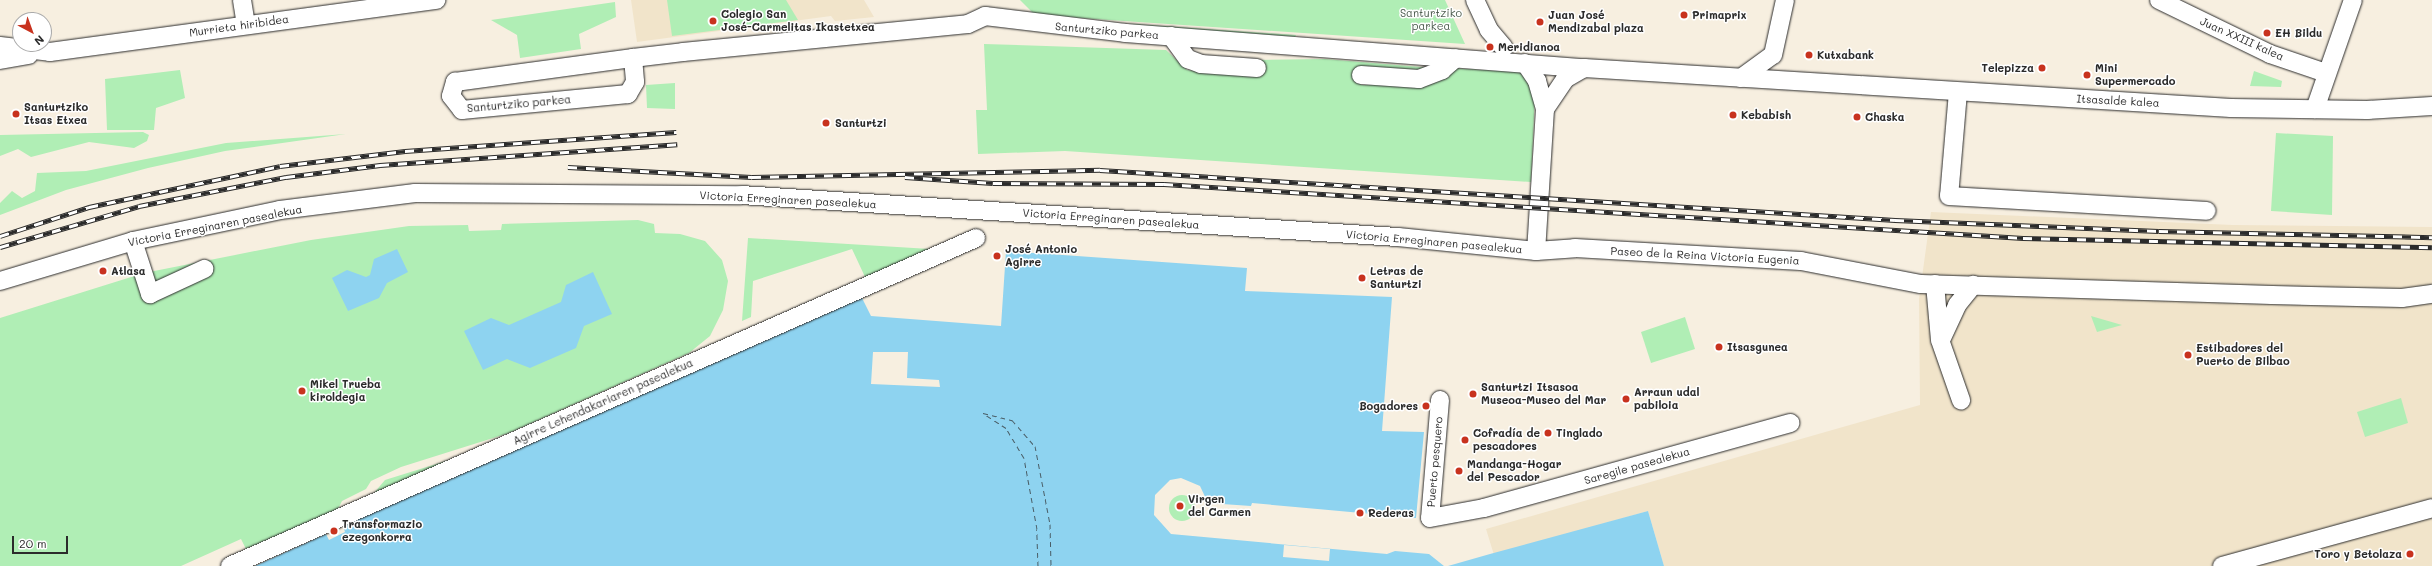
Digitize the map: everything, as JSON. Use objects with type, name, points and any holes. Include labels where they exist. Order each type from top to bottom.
[{"type":"street","points":[[242,0],[246,24]]},
{"type":"street","name":"Murrieta hiribidea","points":[[52,50],[437,0]]},
{"type":"street","points":[[1475,0],[1489,30],[1504,48]]},
{"type":"street","points":[[1741,78],[1773,55],[1785,0]]},
{"type":"street","name":"Juan XXIII kalea","points":[[2159,0],[2270,54],[2326,73]]},
{"type":"street","points":[[2315,109],[2326,73],[2353,0]]},
{"type":"street","name":"Santurtziko parkea","points":[[633,58],[635,82],[628,94],[462,110],[451,96],[455,82],[633,58],[968,24],[985,8],[1171,36],[1584,68],[1803,81]]},
{"type":"street","points":[[1171,36],[1188,59],[1201,64],[1257,68]]},
{"type":"street","name":"Murrieta hiribidea","points":[[0,46],[12,48]]},
{"type":"street","name":"Murrieta hiribidea","points":[[0,60],[41,52]]},
{"type":"street","points":[[1361,75],[1419,79],[1442,70],[1456,58]]},
{"type":"street","points":[[1525,63],[1537,81],[1545,109],[1536,251]]},
{"type":"street","points":[[1545,109],[1565,78],[1584,68]]},
{"type":"street","name":"Itsasalde kalea","points":[[1803,81],[2230,108],[2315,109],[2432,106]]},
{"type":"street","points":[[1958,92],[1949,196],[2207,211]]},
{"type":"street","name":"Victoria Erreginaren pasealekua","points":[[0,281],[133,241],[280,210],[415,193],[741,195],[1398,237],[1536,251]]},
{"type":"street","name":"Agirre Lehendakariaren pasealekua","points":[[230,566],[976,238]]},
{"type":"street","points":[[133,241],[150,294],[204,269]]},
{"type":"street","name":"Paseo de la Reina Victoria Eugenia","points":[[1536,251],[1575,248],[1801,261],[1928,284],[2402,298]]},
{"type":"street","points":[[1928,284],[1940,340],[1961,400]]},
{"type":"street","points":[[1940,340],[1957,305],[1973,285]]},
{"type":"street","points":[[2402,298],[2432,294]]},
{"type":"street","points":[[2402,298],[2432,305]]},
{"type":"street","name":"Puerto pesquero","points":[[1440,400],[1430,518],[1484,508]]},
{"type":"street","name":"Saregile pasealekua","points":[[1484,508],[1790,423]]},
{"type":"street","points":[[2222,566],[2432,508]]},
{"type":"shaded area","name":"Colegio San José-Carmelitas Ikastetxea","points":[[631,0],[864,0],[874,17],[835,21],[831,16],[637,42]]},
{"type":"shaded area","points":[[1931,212],[2233,225],[2432,227],[2432,566],[1664,566],[1648,511],[1494,555],[1486,529],[1920,405],[1919,299]]},
{"type":"green space","points":[[667,0],[786,0],[798,20],[672,36]]},
{"type":"green space","name":"Santurtziko parkea","points":[[1020,0],[1445,0],[1465,44],[1035,15]]},
{"type":"green space","points":[[615,2],[616,17],[579,34],[581,49],[520,58],[517,35],[491,20]]},
{"type":"green space","points":[[1133,24],[1296,35],[1295,37],[1132,27]]},
{"type":"green space","points":[[984,44],[1166,50],[1187,70],[1256,77],[1257,60],[1325,59],[1433,68],[1423,73],[1362,70],[1361,85],[1416,85],[1452,68],[1520,72],[1535,94],[1531,182],[1065,151],[978,154],[976,110],[987,110]]},
{"type":"green space","points":[[180,70],[185,98],[156,108],[154,130],[107,130],[105,79]]},
{"type":"green space","points":[[2254,71],[2282,81],[2281,87],[2250,86]]},
{"type":"green space","points":[[675,83],[675,109],[647,108],[646,85]]},
{"type":"green space","points":[[143,132],[149,135],[147,141],[134,148],[89,142],[31,157],[18,149],[0,156],[0,135]]},
{"type":"green space","points":[[2276,133],[2333,136],[2332,215],[2271,211]]},
{"type":"green space","points":[[346,134],[225,151],[148,168],[66,190],[0,215],[0,203],[12,191],[22,198],[35,191],[37,173],[86,171],[226,143]]},
{"type":"green space","name":"Mikel Trueba kiroldegia","points":[[638,220],[654,224],[655,233],[680,234],[705,241],[722,260],[728,281],[723,310],[710,336],[689,353],[509,433],[401,467],[371,481],[366,489],[342,501],[338,509],[246,549],[241,539],[181,566],[0,566],[0,318],[144,273],[311,240],[409,226],[468,225],[469,231],[501,230],[502,224]]},
{"type":"green space","points":[[748,238],[930,249],[866,279],[852,249],[753,281],[751,317],[742,321]]},
{"type":"green space","points":[[2091,316],[2122,325],[2097,332]]},
{"type":"green space","points":[[1685,317],[1695,349],[1651,363],[1641,332]]},
{"type":"green space","points":[[2401,398],[2408,423],[2365,437],[2357,412]]},
{"type":"green space","points":[[449,460],[374,493],[385,480]]},
{"type":"green space","points":[[1182,495],[1191,499],[1195,508],[1191,517],[1182,521],[1173,517],[1169,508],[1173,499]]},
{"type":"water","points":[[397,249],[408,272],[387,283],[379,298],[348,311],[332,278],[347,270],[366,277],[370,275],[374,259]]},
{"type":"water","points":[[1006,251],[1247,268],[1245,291],[1392,297],[1382,431],[1424,432],[1416,518],[1252,503],[1251,506],[1208,503],[1200,486],[1181,478],[1170,480],[1155,495],[1154,515],[1171,534],[1387,554],[1395,551],[1429,554],[1444,566],[255,566],[326,534],[329,540],[345,532],[343,526],[862,298],[871,316],[1001,326]]},
{"type":"water","points":[[593,272],[612,314],[584,326],[576,348],[530,368],[507,359],[483,370],[464,331],[491,318],[509,325],[561,302],[566,285]]},
{"type":"water","points":[[1648,511],[1664,566],[1448,566],[1490,554]]},
{"type":"pier","points":[[873,352],[908,352],[907,378],[939,380],[940,387],[871,384]]},
{"type":"pier","points":[[1284,545],[1330,549],[1329,561],[1283,557]]},
{"type":"ferry route","points":[[1038,566],[1037,529],[1024,458],[1006,428],[983,413],[1012,420],[1035,446],[1050,524],[1051,566]]},
{"type":"railway","points":[[0,236],[89,207],[280,166],[405,151],[676,132]]},
{"type":"railway","points":[[0,247],[139,206],[286,177],[380,165],[677,144]]},
{"type":"railway","points":[[568,167],[752,177],[1100,170],[1895,220],[2159,231],[2432,237]]},
{"type":"railway","points":[[905,177],[993,183],[1164,184],[2023,238],[2432,247]]},
{"type":"place","name":"Primaprix","points":[[1684,15]]},
{"type":"place","name":"Colegio San José-Carmelitas Ikastetxea","points":[[713,21]]},
{"type":"place","name":"Juan José Mendizabal plaza","points":[[1540,22]]},
{"type":"place","name":"EH Bildu","points":[[2267,33]]},
{"type":"place","name":"Meridianoa","points":[[1490,47]]},
{"type":"place","name":"Kutxabank","points":[[1809,55]]},
{"type":"place","name":"Telepizza","points":[[2042,68]]},
{"type":"place","name":"Mini Supermercado","points":[[2087,75]]},
{"type":"place","name":"Santurtziko Itsas Etxea","points":[[16,114]]},
{"type":"place","name":"Kebabish","points":[[1733,115]]},
{"type":"place","name":"Chaska","points":[[1857,117]]},
{"type":"place","name":"Santurtzi","points":[[826,123]]},
{"type":"place","name":"José Antonio Agirre","points":[[997,256]]},
{"type":"place","name":"Atlasa","points":[[103,271]]},
{"type":"place","name":"Letras de Santurtzi","points":[[1362,278]]},
{"type":"place","name":"Itsasgunea","points":[[1719,347]]},
{"type":"place","name":"Estibadores del Puerto de Bilbao","points":[[2188,355]]},
{"type":"place","name":"Mikel Trueba kiroldegia","points":[[302,391]]},
{"type":"place","name":"Santurtzi Itsasoa Museoa-Museo del Mar","points":[[1473,394]]},
{"type":"place","name":"Arraun udal pabiloia","points":[[1626,399]]},
{"type":"place","name":"Bogadores","points":[[1426,406]]},
{"type":"place","name":"Tinglado","points":[[1548,433]]},
{"type":"place","name":"Cofradía de pescadores","points":[[1465,440]]},
{"type":"place","name":"Mandanga-Hogar del Pescador","points":[[1459,471]]},
{"type":"place","name":"Virgen del Carmen","points":[[1180,506]]},
{"type":"place","name":"Rederas","points":[[1360,513]]},
{"type":"place","name":"Transformazio ezegonkorra","points":[[334,531]]},
{"type":"place","name":"Toro y Betolaza","points":[[2410,554]]}]
